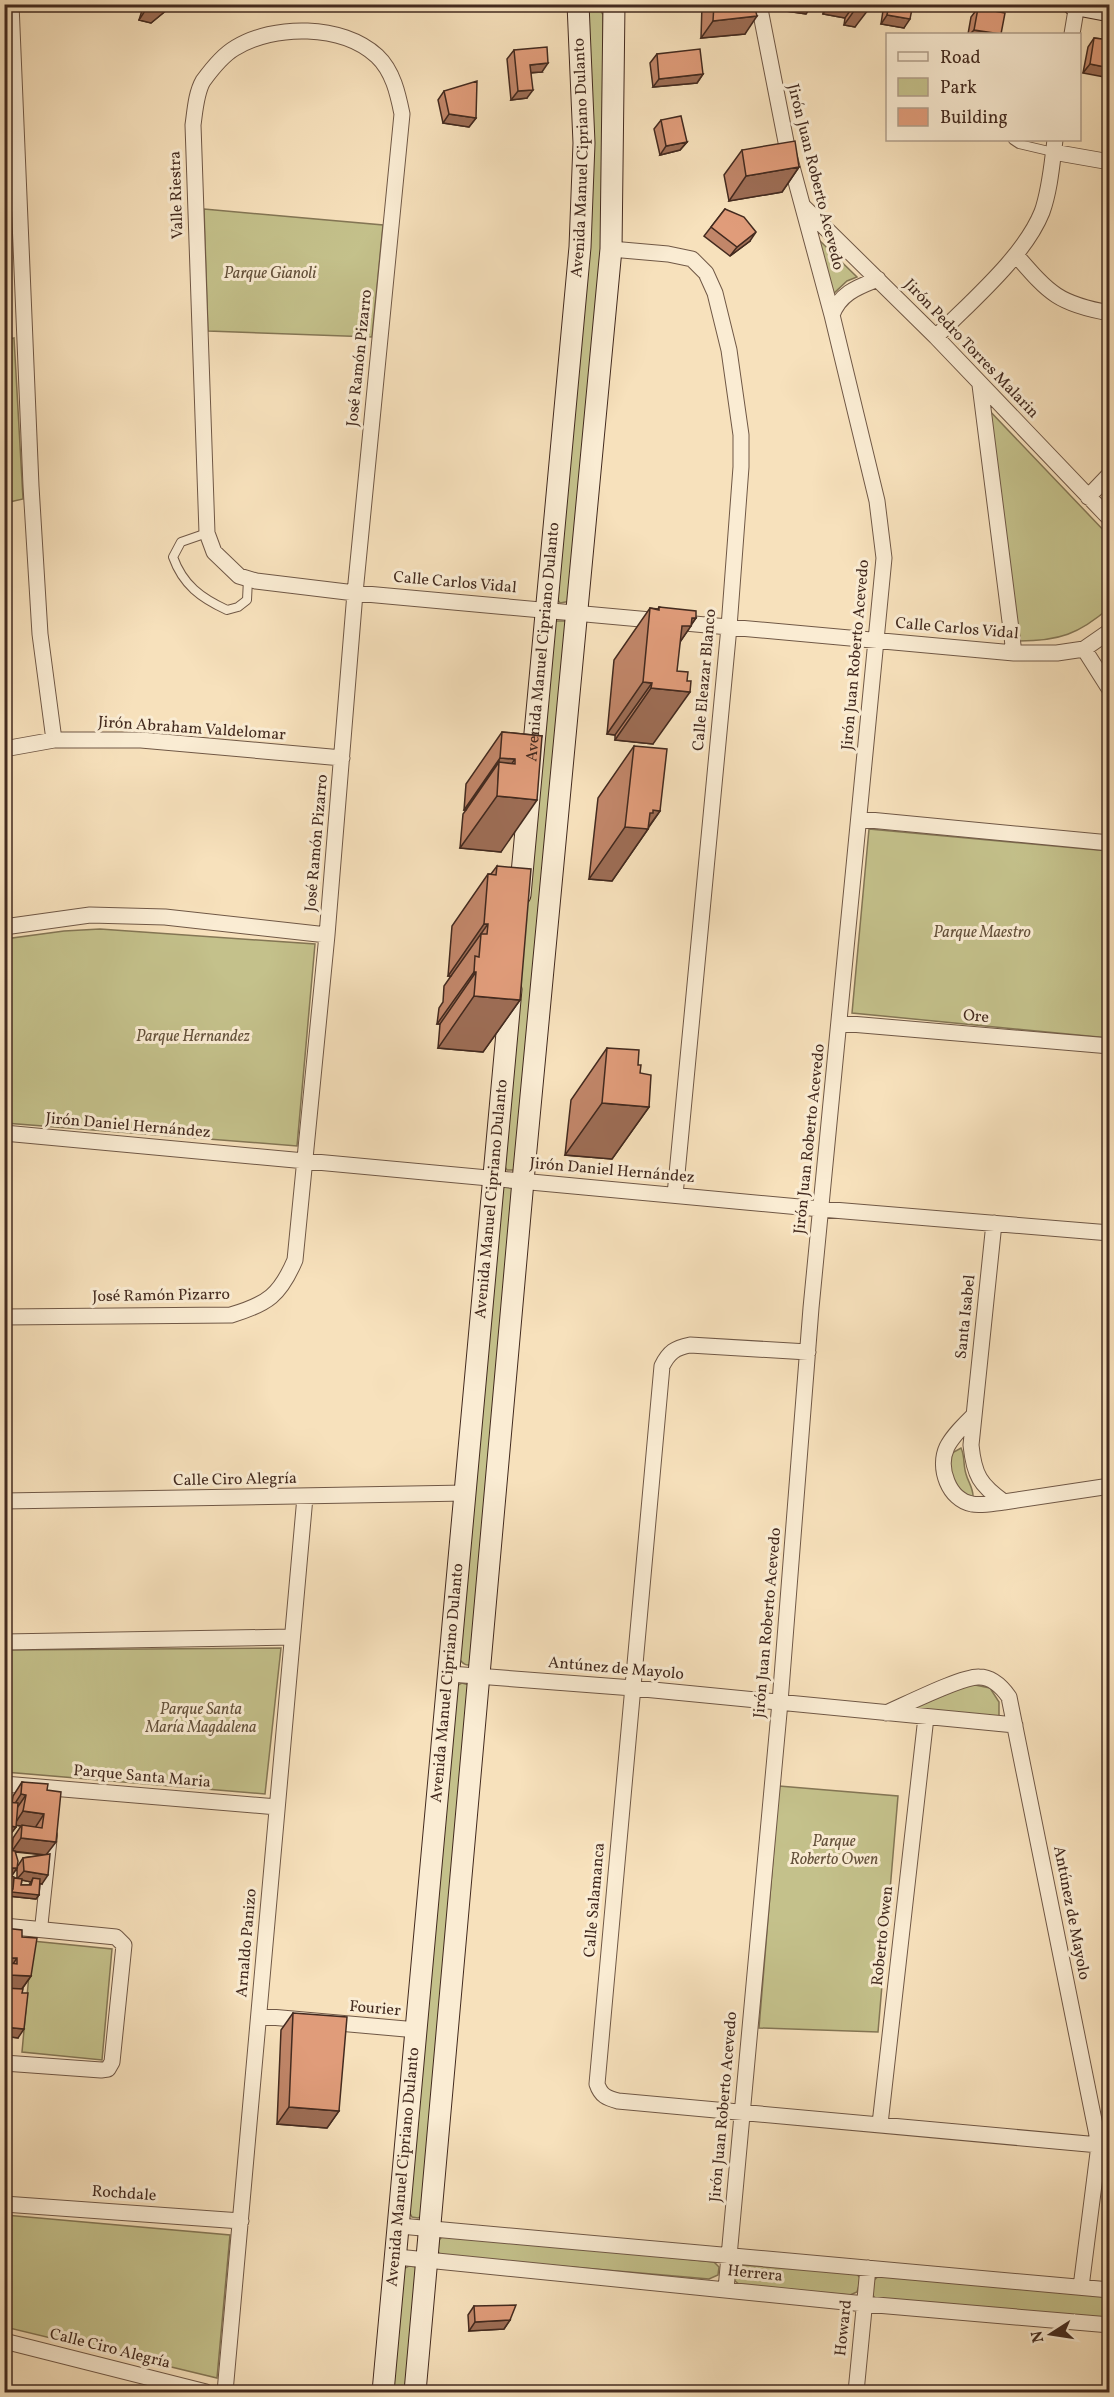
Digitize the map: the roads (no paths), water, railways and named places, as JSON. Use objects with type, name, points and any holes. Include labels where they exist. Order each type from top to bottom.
[{"type":"main road","name":"Avenida Manuel Cipriano Dulanto","points":[[518,914],[580,247],[584,143],[578,4]]},
{"type":"main road","name":"Avenida Manuel Cipriano Dulanto","points":[[415,2392],[523,1181],[611,249],[614,4]]},
{"type":"main road","points":[[1076,5],[1110,11]]},
{"type":"main road","name":"Avenida Manuel Cipriano Dulanto","points":[[383,2392],[513,972]]},
{"type":"street","points":[[11,4],[11,185],[40,634],[54,740]]},
{"type":"street","name":"Jirón Juan Roberto Acevedo","points":[[726,2289],[780,1702],[821,1209],[884,558],[883,534],[877,501],[832,315],[788,152],[759,4]]},
{"type":"street","points":[[1072,33],[1076,5]]},
{"type":"street","name":"Valle Riestra","points":[[226,566],[214,552],[207,533],[193,125],[202,83],[216,65],[234,48],[282,31],[309,30],[358,44],[377,56],[390,74],[402,114]]},
{"type":"street","name":"José Ramón Pizarro","points":[[4,1317],[231,1314],[254,1308],[270,1298],[285,1283],[295,1260],[327,935],[355,593],[402,114]]},
{"type":"street","points":[[936,337],[1016,255],[1032,233],[1042,210],[1054,146],[1110,162]]},
{"type":"street","name":"Jirón Pedro Torres Malarin","points":[[804,207],[936,337],[1110,519]]},
{"type":"street","name":"Calle Eleazar Blanco","points":[[611,249],[668,254],[692,259],[706,273],[715,293],[729,350],[741,435],[741,467],[729,627],[675,1195]]},
{"type":"street","points":[[1016,255],[1043,286],[1060,298],[1080,308],[1110,313]]},
{"type":"street","points":[[832,315],[836,304],[845,295],[878,279]]},
{"type":"street","points":[[980,385],[1014,653]]},
{"type":"street","points":[[1088,497],[1110,474]]},
{"type":"street","name":"Calle Carlos Vidal","points":[[226,566],[239,576],[248,579],[355,593],[1014,653],[1057,653],[1084,649],[1110,631]]},
{"type":"street","points":[[1084,649],[1110,690]]},
{"type":"street","name":"Jirón Abraham Valdelomar","points":[[4,749],[54,740],[141,740],[342,758]]},
{"type":"street","points":[[859,819],[1110,843]]},
{"type":"street","points":[[4,927],[90,915],[165,917],[327,935]]},
{"type":"street","name":"Ore","points":[[839,1023],[1110,1046]]},
{"type":"street","name":"Jirón Daniel Hernández","points":[[4,1133],[821,1209],[1110,1233]]},
{"type":"street","name":"Santa Isabel","points":[[994,1223],[971,1445],[972,1462],[978,1479],[988,1491],[1004,1502]]},
{"type":"street","name":"Calle Salamanca","points":[[808,1352],[690,1345],[677,1347],[669,1354],[662,1366],[597,2084],[606,2097],[618,2101],[1099,2145]]},
{"type":"street","points":[[974,1415],[955,1434],[946,1449],[944,1461],[945,1477],[951,1491],[960,1500],[973,1504],[1004,1502],[1110,1486]]},
{"type":"street","name":"Calle Ciro Alegría","points":[[4,1501],[466,1493]]},
{"type":"street","name":"Arnaldo Panizo","points":[[225,2392],[304,1497]]},
{"type":"street","points":[[4,1642],[292,1637]]},
{"type":"street","name":"Antúnez de Mayolo","points":[[450,1674],[633,1688],[1016,1725]]},
{"type":"street","name":"Antúnez de Mayolo","points":[[886,1713],[947,1687],[978,1677],[991,1680],[1002,1687],[1009,1697],[1099,2145],[1081,2287]]},
{"type":"street","name":"Roberto Owen","points":[[880,2124],[926,1717]]},
{"type":"street","name":"Parque Santa Maria","points":[[4,1784],[55,1794],[277,1807]]},
{"type":"street","points":[[41,1929],[52,1823]]},
{"type":"street","points":[[4,1926],[117,1936],[124,1945],[112,2062],[108,2068],[102,2070],[4,2063]]},
{"type":"street","name":"Fourier","points":[[259,2016],[417,2030]]},
{"type":"street","name":"Rochdale","points":[[4,2204],[241,2221]]},
{"type":"street","name":"Herrera","points":[[400,2226],[1110,2290]]},
{"type":"street","name":"Herrera","points":[[397,2257],[865,2304],[1110,2325]]},
{"type":"street","name":"Howard","points":[[856,2392],[868,2268]]},
{"type":"street","name":"Calle Ciro Alegría","points":[[4,2341],[206,2392]]},
{"type":"lane","points":[[1014,141],[1019,144],[1054,146]]},
{"type":"lane","points":[[207,533],[181,542],[173,557],[179,573],[189,586],[206,600],[227,610],[238,607],[247,600],[248,579]]},
{"type":"park label","name":"Parque Gianoli","points":[[270,274]]},
{"type":"park label","name":"Parque Maestro","points":[[982,933]]},
{"type":"park label","name":"Parque Hernandez","points":[[193,1037]]},
{"type":"park label","name":"Parque Santa María Magdalena","points":[[201,1719]]},
{"type":"park label","name":"Parque Roberto Owen","points":[[834,1851]]}]
